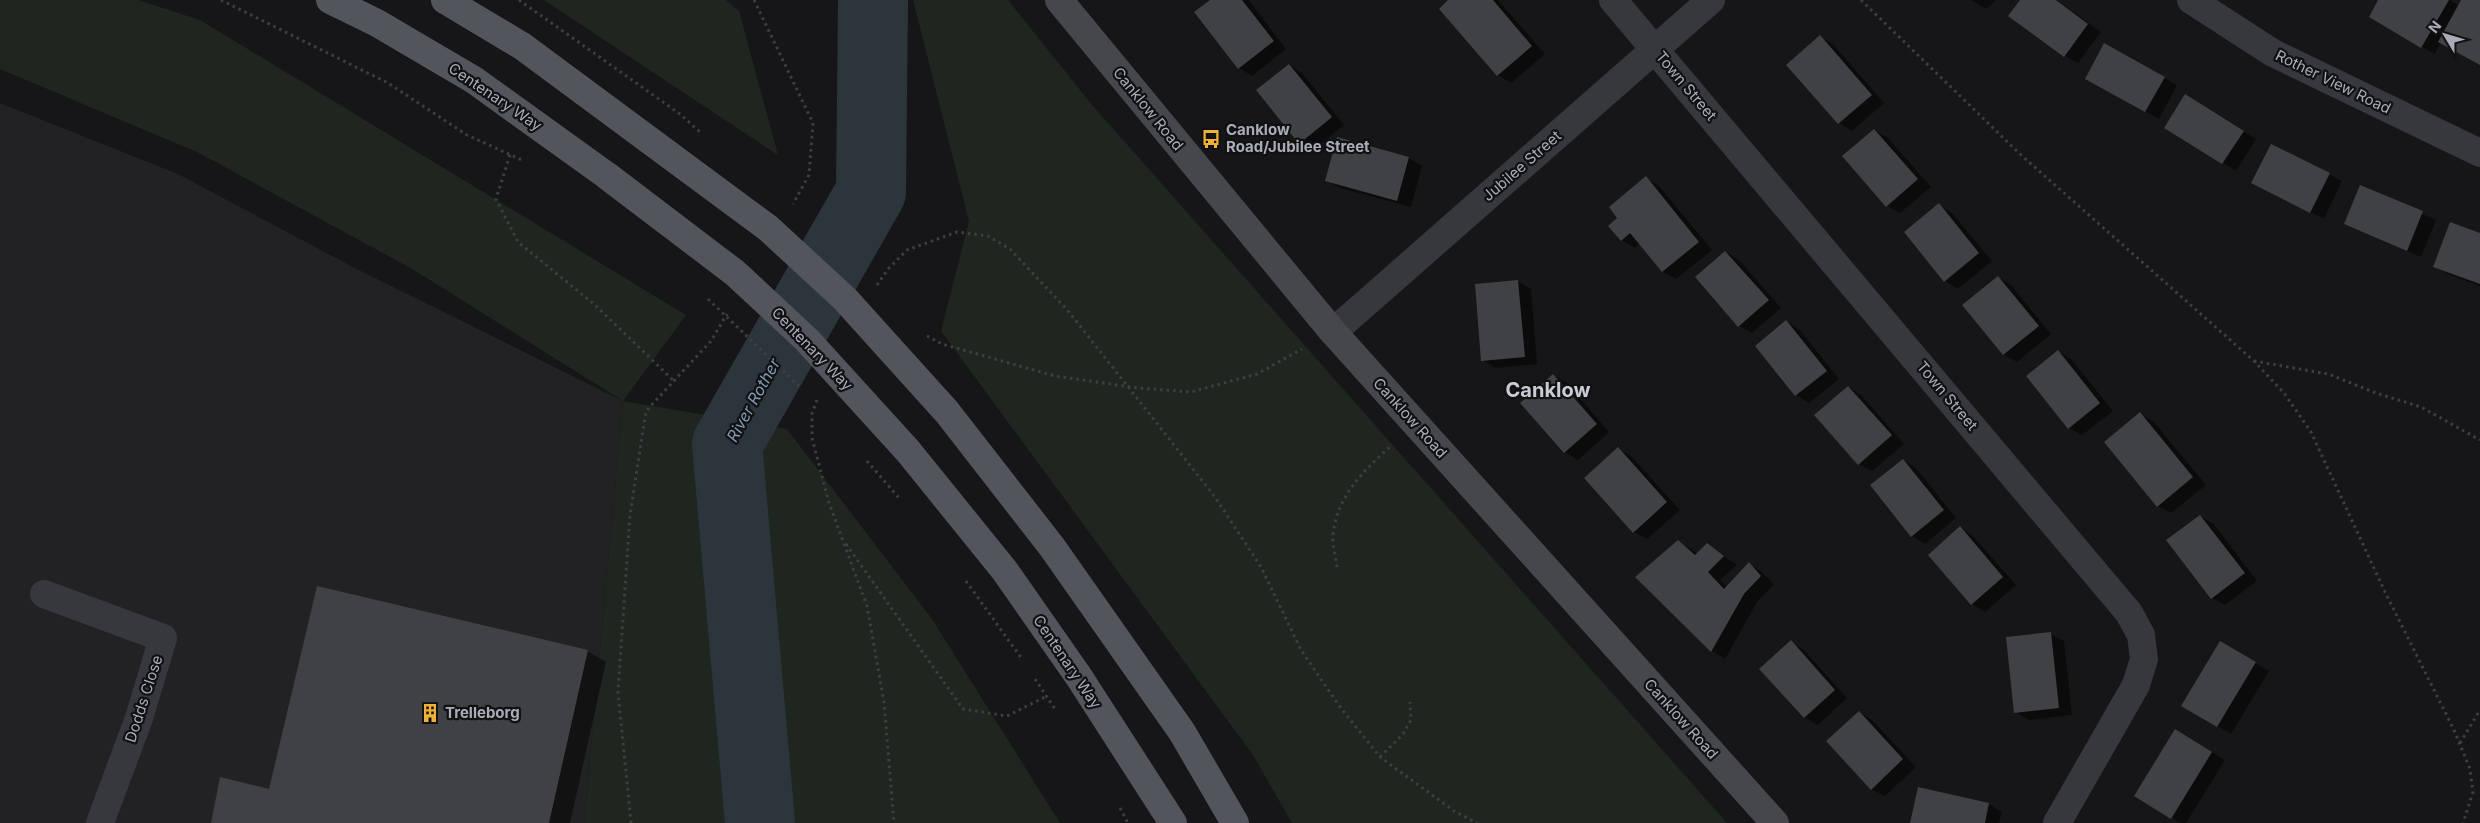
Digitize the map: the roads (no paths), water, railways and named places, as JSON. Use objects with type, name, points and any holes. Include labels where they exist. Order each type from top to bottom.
[{"type":"main road","name":"Centenary Way","points":[[330,0],[376,23],[474,80],[606,175],[735,273],[807,340],[908,451],[1005,571],[1079,677],[1172,823]]},
{"type":"main road","points":[[445,0],[522,46],[768,228],[845,299],[947,412],[1052,547],[1182,732],[1235,823]]},
{"type":"street","name":"Canklow Road","points":[[1059,0],[1333,332],[1775,823]]},
{"type":"street","name":"Town Street","points":[[1613,0],[2129,613],[2141,635],[2144,659],[2136,686],[2057,823]]},
{"type":"street","name":"Jubilee Street","points":[[1333,332],[1711,0]]},
{"type":"street","name":"Rother View Road","points":[[2191,0],[2273,53],[2480,153]]},
{"type":"street","name":"Dodds Close","points":[[44,594],[163,638],[139,718],[100,823]]},
{"type":"waterway","name":"River Rother","points":[[760,823],[727,444],[871,192],[873,0]]},
{"type":"place","name":"Canklow Road/Jubilee Street","points":[[1211,139]]},
{"type":"place","name":"Trelleborg","points":[[430,713]]},
{"type":"district","name":"Canklow","points":[[1548,390]]}]
